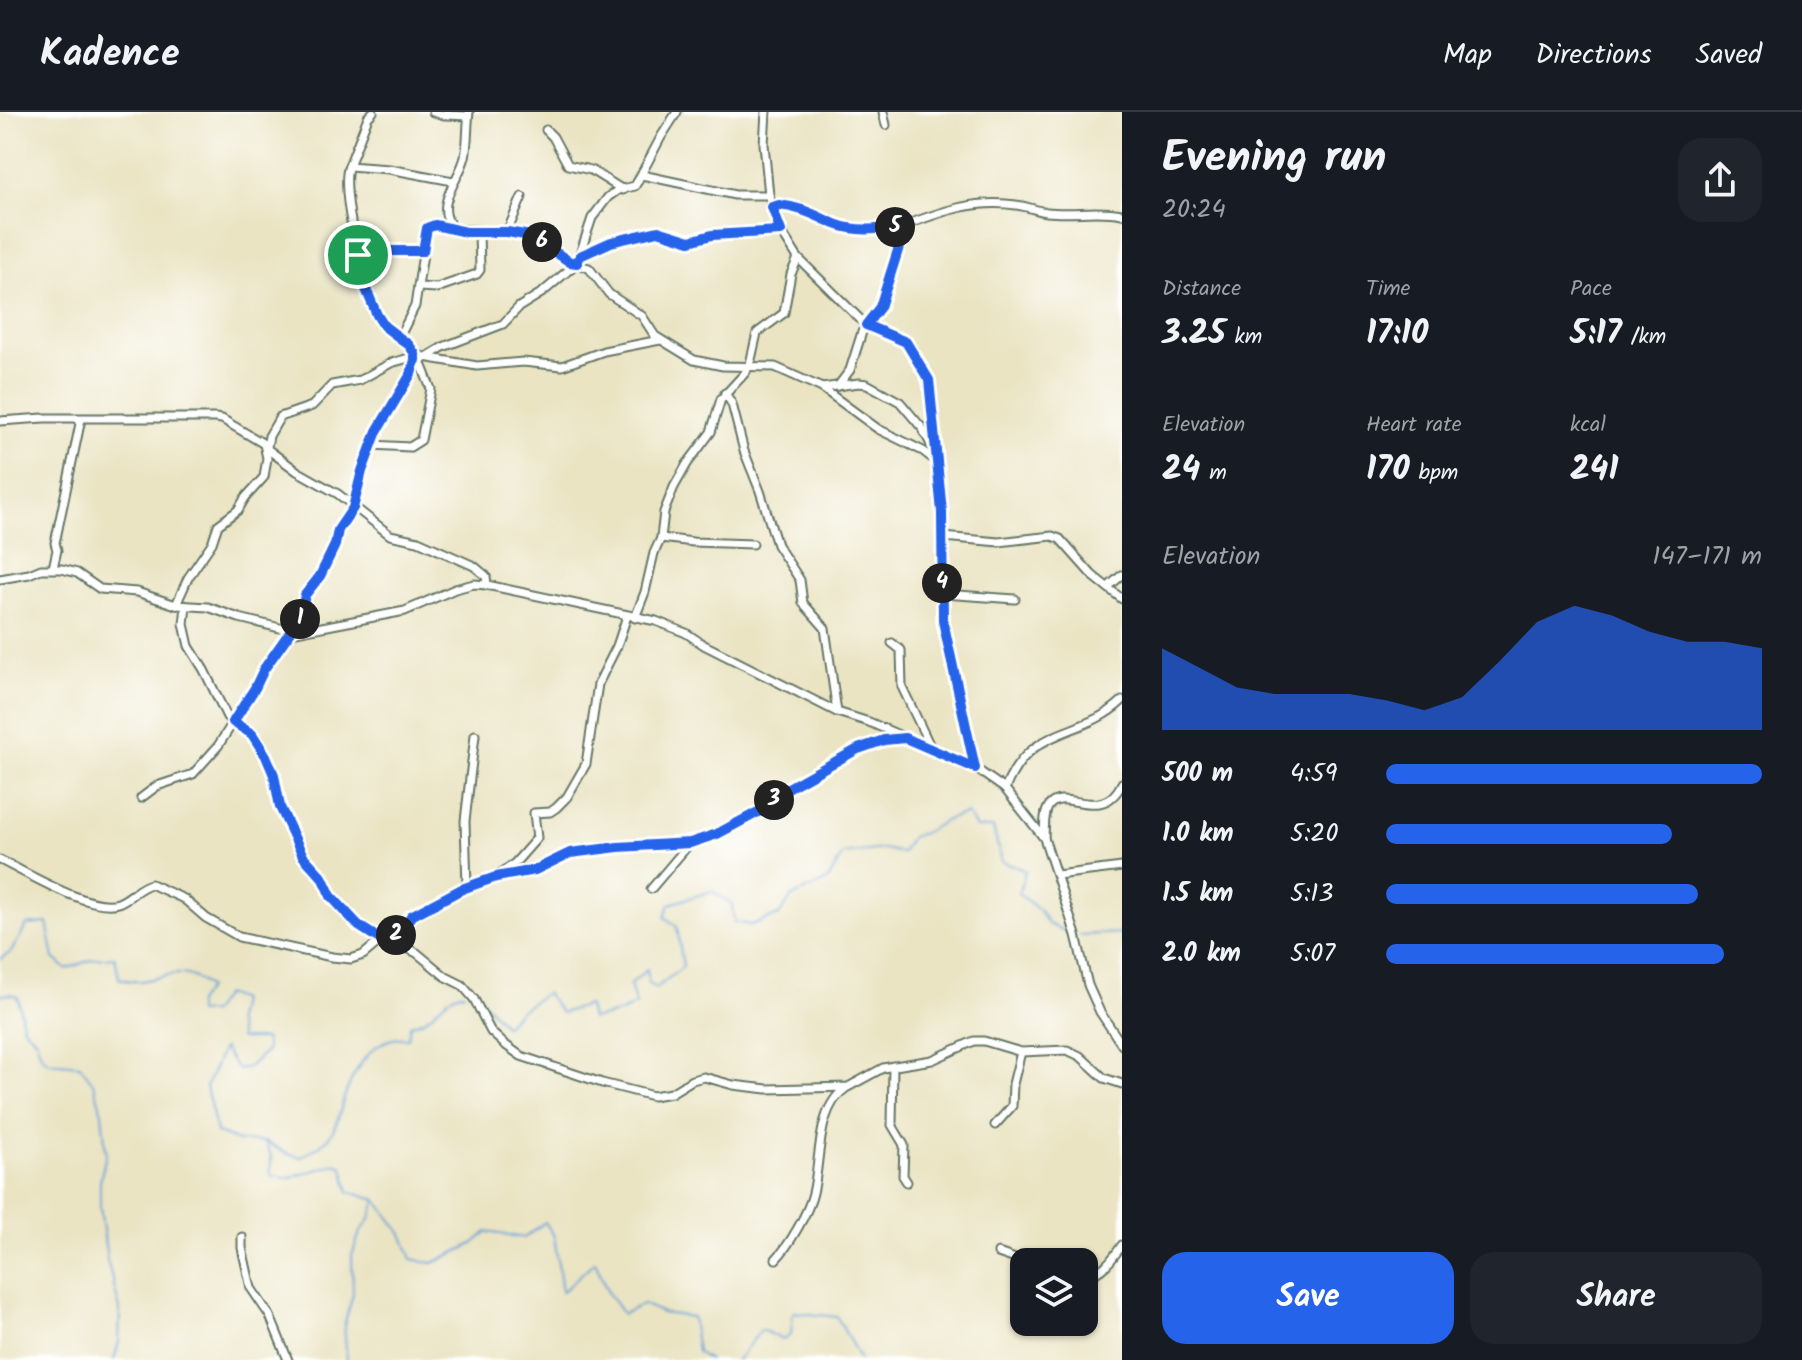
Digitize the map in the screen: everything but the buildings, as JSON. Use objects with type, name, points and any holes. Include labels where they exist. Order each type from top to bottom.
[{"type":"street","points":[[371,445],[410,447],[421,440],[431,389],[419,357],[384,326],[361,277],[345,175],[368,117],[373,112]]},
{"type":"street","points":[[433,112],[469,114],[464,160],[445,207],[450,226]]},
{"type":"street","points":[[579,260],[592,218],[608,197],[632,188],[677,112]]},
{"type":"street","points":[[766,112],[764,144],[769,195],[781,231],[798,258],[866,325],[906,342],[924,369],[931,391],[937,462],[946,637],[975,768]]},
{"type":"street","points":[[883,112],[886,125]]},
{"type":"street","points":[[546,130],[568,165],[591,170],[623,190]]},
{"type":"street","points":[[349,166],[389,169],[453,181]]},
{"type":"street","points":[[642,175],[735,195],[769,195]]},
{"type":"street","points":[[507,232],[522,197]]},
{"type":"street","points":[[772,207],[798,208],[832,223],[861,230],[906,225],[956,206],[971,204],[1012,204],[1048,212],[1105,210],[1122,214]]},
{"type":"street","points":[[836,388],[850,370],[866,325],[880,307],[906,225]]},
{"type":"street","points":[[399,338],[415,306],[427,228],[450,226],[466,232],[507,232],[531,236],[570,262],[579,260]]},
{"type":"street","points":[[418,287],[437,288],[477,274],[480,270],[479,231]]},
{"type":"street","points":[[176,605],[188,578],[212,543],[220,521],[238,510],[264,477],[269,436],[280,417],[312,406],[332,385],[360,380],[391,363],[419,357],[503,324],[519,307],[543,292],[579,260],[611,242],[658,231],[690,241],[712,235],[781,231]]},
{"type":"street","points":[[358,255],[423,251]]},
{"type":"street","points":[[496,877],[515,863],[537,838],[534,813],[550,812],[556,808],[567,797],[586,764],[598,684],[645,592],[654,553],[661,538],[664,512],[674,487],[711,432],[725,393],[748,367],[757,333],[784,313],[791,274],[798,258]]},
{"type":"street","points":[[579,260],[609,294],[638,312],[660,340],[675,351],[706,364],[767,366],[783,370],[822,388],[868,422],[923,451],[937,462]]},
{"type":"street","points":[[419,357],[477,366],[523,362],[562,366],[604,351],[660,340]]},
{"type":"street","points":[[141,798],[157,786],[193,774],[218,746],[303,612],[309,587],[320,576],[335,545],[338,530],[353,508],[371,445],[419,357]]},
{"type":"street","points":[[822,388],[867,384],[900,402],[922,428],[935,451]]},
{"type":"street","points":[[725,393],[732,404],[744,451],[777,545],[800,580],[803,603],[825,628],[837,712]]},
{"type":"street","points":[[0,421],[215,418],[264,444],[297,471],[338,494],[390,535],[418,541],[474,566],[486,576],[487,585]]},
{"type":"street","points":[[53,568],[57,550],[55,543],[81,419]]},
{"type":"street","points":[[943,537],[999,542],[1052,536],[1060,539],[1092,575],[1122,599]]},
{"type":"street","points":[[661,538],[753,544]]},
{"type":"street","points":[[0,579],[53,568],[77,573],[100,589],[150,595],[176,605],[208,607],[291,630],[324,628],[405,611],[455,589],[474,584],[487,585],[656,621],[686,633],[837,712],[975,768],[1005,789],[1023,807],[1044,838],[1088,985],[1100,1012],[1122,1045]]},
{"type":"street","points":[[1108,587],[1122,575]]},
{"type":"street","points":[[943,594],[1015,599]]},
{"type":"street","points":[[186,606],[184,624],[189,646],[221,708],[233,722],[252,734],[266,756],[274,775],[284,819],[303,856],[322,877],[331,896],[359,926],[417,953],[446,977],[462,985],[474,999],[491,1032],[504,1044],[521,1056],[550,1067],[647,1096],[671,1093],[692,1080],[704,1077],[733,1085],[767,1089],[848,1087]]},
{"type":"street","points":[[892,643],[901,650],[904,693],[931,748]]},
{"type":"street","points":[[1005,789],[1015,766],[1040,743],[1064,730],[1095,720],[1122,701]]},
{"type":"street","points":[[467,887],[465,821],[475,735]]},
{"type":"street","points":[[0,860],[68,894],[107,904],[119,903],[151,884],[184,899],[206,918],[239,937],[332,957],[356,957],[402,931],[411,916],[467,887],[496,877],[535,870],[556,858],[593,849],[690,843],[736,825],[762,810],[788,788],[858,749],[884,740],[905,738]]},
{"type":"street","points":[[1044,838],[1047,809],[1052,802],[1107,802],[1116,795],[1122,783]]},
{"type":"street","points":[[651,889],[690,843]]},
{"type":"street","points":[[515,863],[523,872]]},
{"type":"street","points":[[1057,875],[1122,867]]},
{"type":"street","points":[[776,1259],[788,1245],[811,1200],[827,1109],[841,1091],[873,1073],[893,1066],[932,1060],[978,1041],[1021,1052],[1067,1050],[1080,1056],[1104,1078],[1122,1084]]},
{"type":"street","points":[[995,1125],[1012,1106],[1013,1084],[1021,1052]]},
{"type":"street","points":[[893,1066],[891,1119],[904,1145],[903,1176],[907,1182]]},
{"type":"street","points":[[242,1237],[251,1288],[270,1316],[288,1360]]},
{"type":"street","points":[[1098,1272],[1110,1263],[1122,1245]]},
{"type":"street","points":[[998,1253],[1010,1257]]},
{"type":"waterway","points":[[469,989],[471,987],[505,1026],[519,1011],[546,993],[561,1013],[588,1005],[591,1019],[619,1013],[636,1005],[630,985],[647,969],[649,984],[656,988],[683,967],[677,927],[665,917],[670,904],[712,891],[732,904],[734,922],[751,925],[779,915],[792,897],[828,880],[843,854],[884,849],[902,853],[911,837],[967,814],[976,828],[993,828],[1002,862],[1025,870],[1019,894],[1040,911],[1048,924],[1073,934]]},
{"type":"waterway","points":[[0,959],[11,952],[27,925],[47,923],[54,958],[66,969],[94,959],[115,957],[119,978],[142,981],[185,974],[196,979],[208,988],[197,1003],[197,1013],[212,1012],[225,994],[240,1000],[236,1020],[240,1039],[264,1039],[267,1050],[249,1067],[237,1069],[223,1048],[206,1087],[217,1133],[238,1141],[265,1142],[271,1156],[271,1176],[289,1178],[336,1164],[343,1167],[349,1192],[376,1199],[402,1234],[412,1259],[433,1263],[473,1244],[487,1232],[524,1238],[545,1222],[554,1236],[562,1292],[595,1261],[608,1293],[623,1314],[643,1304],[662,1313],[692,1317],[697,1352],[709,1360]]},
{"type":"waterway","points":[[1079,935],[1122,933]]},
{"type":"waterway","points":[[266,1142],[288,1154],[302,1157],[323,1144],[335,1127],[351,1082],[369,1053],[386,1041],[408,1038],[410,1025],[427,1018],[454,995],[464,992]]},
{"type":"waterway","points":[[0,995],[18,997],[23,1027],[36,1040],[42,1057],[49,1062],[80,1065],[94,1084],[102,1113],[106,1153],[100,1182],[100,1207],[107,1260],[120,1309],[119,1342],[114,1360]]},
{"type":"waterway","points":[[347,1360],[344,1325],[353,1294],[352,1256],[376,1201]]},
{"type":"waterway","points":[[737,1360],[761,1330],[783,1339],[791,1334],[793,1312],[837,1317],[860,1360]]},
{"type":"route","points":[[779,205],[812,212],[832,223],[861,230],[906,225],[880,307],[866,325],[906,342],[929,380],[942,512],[943,621],[975,768],[905,738],[884,740],[858,749],[788,788],[757,814],[717,834],[690,843],[570,853],[535,870],[496,877],[462,889],[408,918],[402,931],[389,939],[381,940],[359,926],[331,896],[322,877],[303,856],[280,807],[276,781],[266,756],[252,734],[233,722],[264,669],[300,618],[305,595],[320,576],[337,541],[338,530],[351,514],[359,479],[377,431],[411,374],[415,360],[409,345],[384,326],[377,315],[361,277],[358,255],[423,251],[427,228],[435,225],[466,232],[507,232],[531,236],[570,262],[577,263],[580,256],[611,242],[658,231],[690,241],[712,235],[781,231],[772,207],[779,205]]}]
